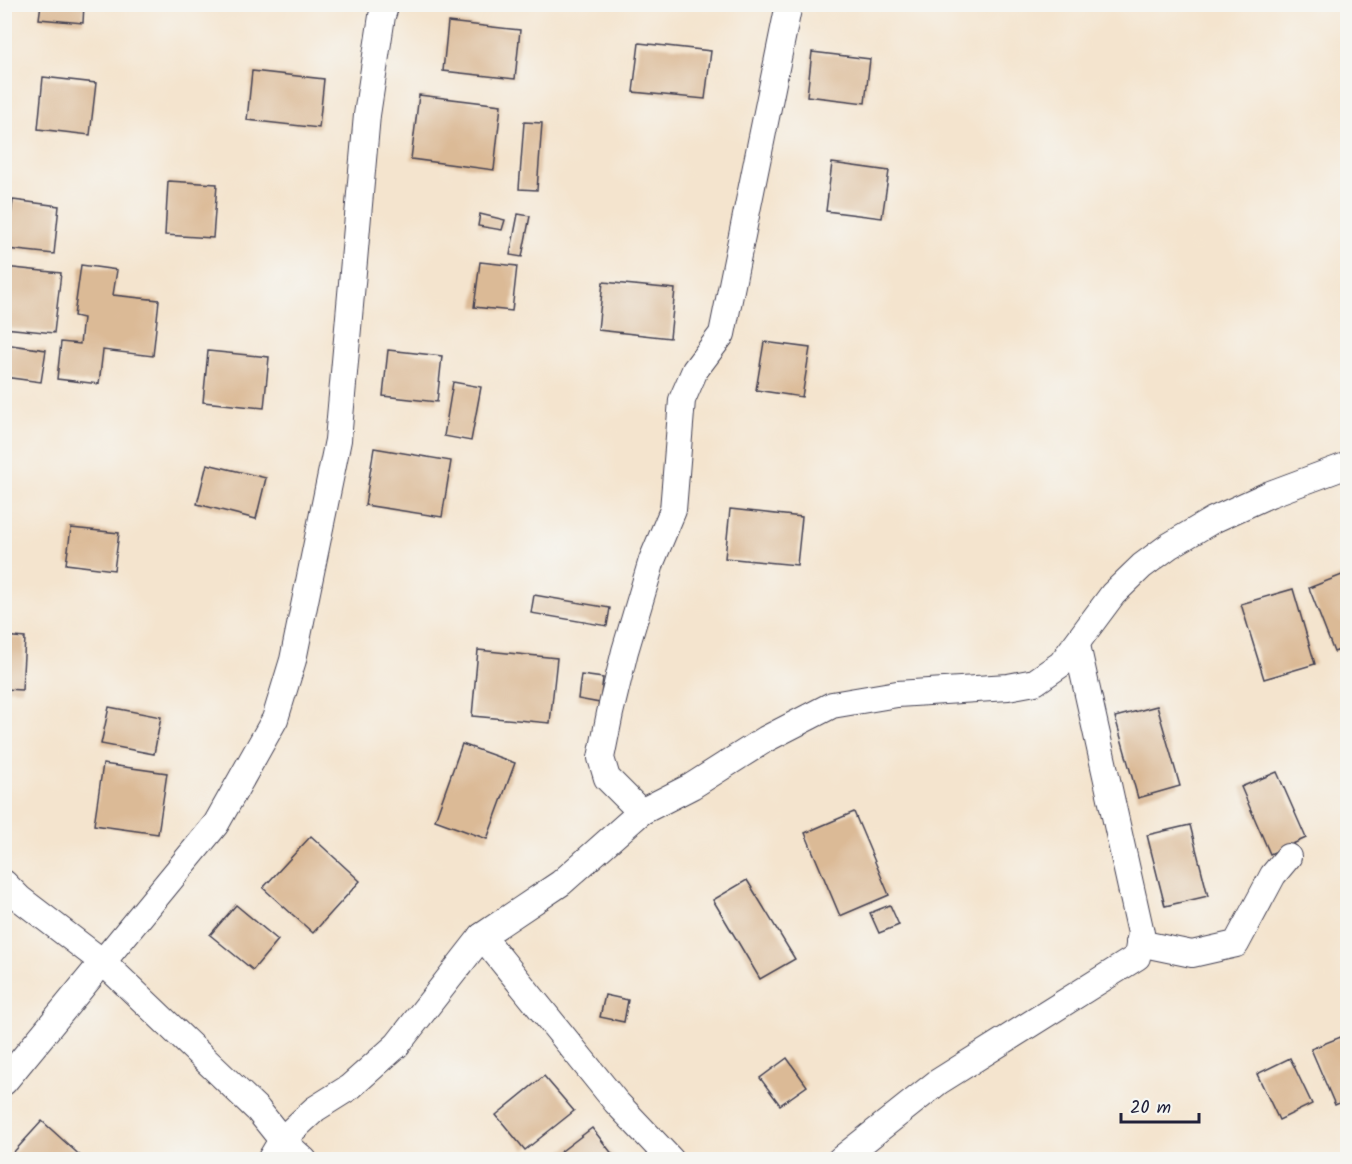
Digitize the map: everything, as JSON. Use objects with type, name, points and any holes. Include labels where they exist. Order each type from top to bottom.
[{"type":"street","points":[[4,1082],[216,824],[275,719],[293,660],[338,440],[367,115],[382,16],[386,4]]},
{"type":"street","points":[[641,812],[606,778],[601,758],[605,735],[652,560],[673,510],[682,400],[695,370],[722,334],[789,4]]},
{"type":"street","points":[[276,1150],[315,1109],[350,1086],[397,1045],[482,936],[561,884],[641,812],[692,786],[766,739],[832,705],[897,693],[1008,687],[1035,681],[1061,664],[1113,594],[1142,566],[1169,546],[1213,520],[1270,494],[1347,465]]},
{"type":"street","points":[[840,1160],[938,1082],[1137,957],[1141,933],[1077,645]]},
{"type":"street","points":[[1139,943],[1191,954],[1236,944],[1273,875],[1288,857]]},
{"type":"street","points":[[4,883],[19,898],[104,963],[258,1110],[276,1150],[304,1160]]},
{"type":"street","points":[[482,936],[616,1102],[671,1160]]},
{"type":"building","points":[[41,4],[84,4],[83,23],[39,19]]},
{"type":"building","points":[[448,22],[520,30],[515,79],[443,71]]},
{"type":"building","points":[[639,43],[711,51],[705,99],[633,92]]},
{"type":"building","points":[[812,52],[870,59],[865,103],[807,96]]},
{"type":"building","points":[[252,71],[324,79],[319,128],[247,120]]},
{"type":"building","points":[[43,77],[96,83],[90,135],[38,129]]},
{"type":"building","points":[[419,95],[501,105],[494,170],[411,159]]},
{"type":"building","points":[[524,122],[542,123],[537,190],[519,189]]},
{"type":"building","points":[[832,163],[889,171],[882,218],[826,211]]},
{"type":"building","points":[[168,181],[217,184],[213,238],[165,235]]},
{"type":"building","points":[[13,200],[59,206],[54,254],[7,249]]},
{"type":"building","points":[[480,214],[505,220],[502,230],[478,226]]},
{"type":"building","points":[[518,214],[530,216],[522,257],[510,255]]},
{"type":"building","points":[[480,262],[517,266],[512,311],[474,307]]},
{"type":"building","points":[[81,265],[117,270],[113,295],[159,300],[153,356],[103,350],[99,384],[57,379],[61,342],[80,344],[83,318],[74,316]]},
{"type":"building","points":[[4,267],[61,273],[54,333],[4,328]]},
{"type":"building","points":[[603,282],[675,289],[670,338],[598,330]]},
{"type":"building","points":[[764,342],[810,348],[802,397],[756,390]]},
{"type":"building","points":[[4,344],[46,350],[41,382],[4,377]]},
{"type":"building","points":[[388,350],[442,356],[437,402],[383,396]]},
{"type":"building","points":[[208,351],[269,357],[264,408],[203,402]]},
{"type":"building","points":[[453,382],[481,387],[471,441],[444,436]]},
{"type":"building","points":[[374,448],[451,461],[442,517],[365,505]]},
{"type":"building","points":[[207,464],[266,478],[256,519],[197,504]]},
{"type":"building","points":[[730,509],[802,517],[797,565],[725,558]]},
{"type":"building","points":[[71,528],[119,533],[114,570],[66,564]]},
{"type":"building","points":[[1347,573],[1348,647],[1334,652],[1309,588]]},
{"type":"building","points":[[1293,589],[1315,664],[1264,679],[1241,604]]},
{"type":"building","points":[[534,595],[610,608],[607,626],[531,613]]},
{"type":"building","points":[[4,636],[25,638],[22,690],[4,689]]},
{"type":"building","points":[[478,650],[557,658],[550,723],[472,716]]},
{"type":"building","points":[[581,675],[603,678],[600,703],[578,699]]},
{"type":"building","points":[[1157,706],[1180,786],[1138,798],[1115,717]]},
{"type":"building","points":[[109,707],[161,717],[154,754],[101,744]]},
{"type":"building","points":[[462,744],[515,763],[487,839],[435,820]]},
{"type":"building","points":[[103,764],[167,773],[158,834],[94,825]]},
{"type":"building","points":[[1277,772],[1306,838],[1270,854],[1241,787]]},
{"type":"building","points":[[854,812],[889,895],[840,916],[805,833]]},
{"type":"building","points":[[1190,825],[1208,896],[1165,906],[1147,835]]},
{"type":"building","points":[[311,836],[360,881],[313,933],[263,888]]},
{"type":"building","points":[[747,880],[795,959],[760,979],[713,900]]},
{"type":"building","points":[[236,905],[278,940],[253,970],[210,935]]},
{"type":"building","points":[[890,905],[899,925],[879,933],[870,913]]},
{"type":"building","points":[[605,995],[628,1000],[624,1022],[600,1017]]},
{"type":"building","points":[[1348,1034],[1348,1099],[1335,1105],[1311,1049]]},
{"type":"building","points":[[787,1058],[807,1086],[780,1105],[760,1078]]},
{"type":"building","points":[[1290,1058],[1312,1104],[1279,1120],[1257,1074]]},
{"type":"building","points":[[544,1076],[574,1111],[525,1150],[496,1115]]},
{"type":"building","points":[[42,1121],[85,1160],[18,1160],[12,1154]]},
{"type":"building","points":[[592,1128],[617,1160],[550,1160]]}]
